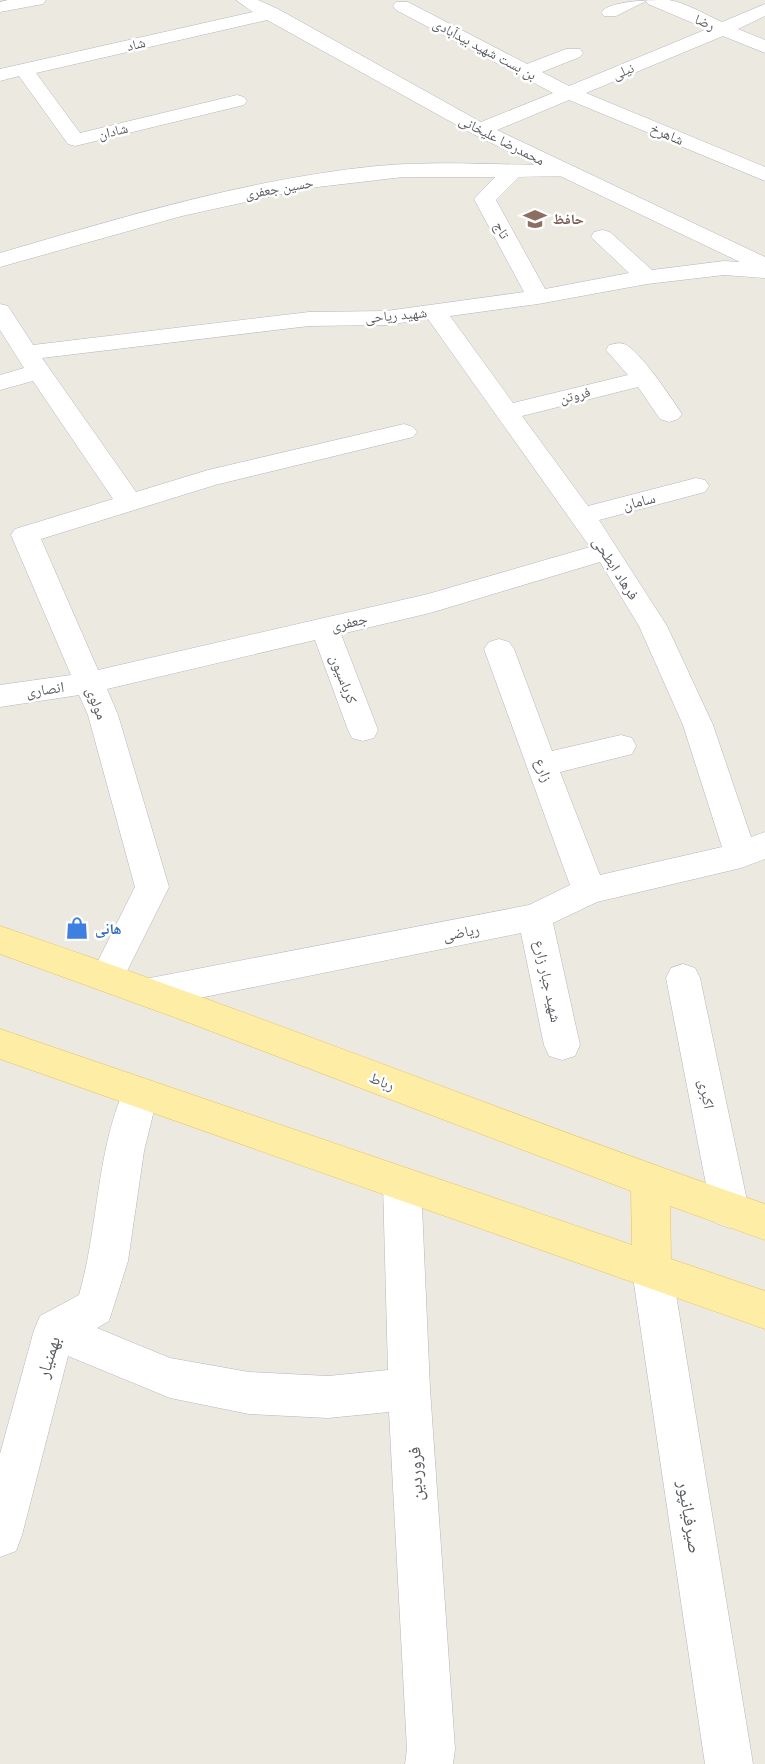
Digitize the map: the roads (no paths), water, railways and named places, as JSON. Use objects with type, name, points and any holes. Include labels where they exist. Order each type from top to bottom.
[{"type":"main road","name":"رباط","points":[[0,940],[107,977],[650,1182],[765,1222]]},
{"type":"main road","points":[[0,1044],[765,1310]]},
{"type":"main road","points":[[650,1182],[652,1270]]},
{"type":"street","points":[[0,8],[37,0]]},
{"type":"street","name":"محمدرضا علیخانی","points":[[245,0],[480,130],[765,267]]},
{"type":"street","points":[[610,12],[637,0]]},
{"type":"street","name":"رضا","points":[[654,0],[765,47]]},
{"type":"street","points":[[679,11],[699,4]]},
{"type":"street","name":"بن بست شهید بیدآبادی","points":[[402,6],[568,93]]},
{"type":"street","name":"نیلی","points":[[480,130],[723,29],[765,9]]},
{"type":"street","name":"شاد","points":[[0,75],[271,13]]},
{"type":"street","points":[[526,71],[573,53]]},
{"type":"street","name":"شادان","points":[[24,70],[75,140],[237,101]]},
{"type":"street","name":"شاهرخ","points":[[568,93],[765,175]]},
{"type":"street","name":"حسین جعفری","points":[[0,260],[142,219],[247,193],[356,174],[449,170],[565,171]]},
{"type":"street","name":"تاج","points":[[513,171],[485,199],[538,297]]},
{"type":"street","points":[[602,237],[647,277]]},
{"type":"street","name":"شهید ریاحی","points":[[0,383],[32,362],[309,319],[386,318],[538,297],[647,277],[724,268],[765,271]]},
{"type":"street","points":[[0,311],[32,362],[130,503]]},
{"type":"street","name":"فرهاد ابطحی","points":[[434,311],[607,551],[653,626],[753,850]]},
{"type":"street","points":[[618,350],[644,378],[669,414]]},
{"type":"street","name":"فروتن","points":[[507,412],[644,378]]},
{"type":"street","name":"مولوی","points":[[107,977],[152,886],[103,715],[25,536],[208,478],[404,432]]},
{"type":"street","name":"سامان","points":[[581,516],[696,486]]},
{"type":"street","name":"جعفری","points":[[89,683],[430,603],[607,551]]},
{"type":"street","name":"کرباسیون","points":[[325,628],[363,730]]},
{"type":"street","name":"زارع","points":[[499,649],[589,891]]},
{"type":"street","name":"انصاری","points":[[0,696],[89,683]]},
{"type":"street","points":[[542,765],[621,747]]},
{"type":"street","name":"ریاضی","points":[[150,993],[535,917],[589,891],[753,850]]},
{"type":"street","name":"شهید جبار زارع","points":[[535,917],[562,1045]]},
{"type":"street","name":"اکبری","points":[[683,978],[730,1210]]},
{"type":"street","name":"بهمنیار","points":[[0,1535],[54,1330],[95,1307],[108,1261],[125,1151],[140,1094]]},
{"type":"street","name":"فروردین","points":[[402,1184],[409,1389],[431,1737],[429,1764]]},
{"type":"street","name":"صیرفیانپور","points":[[652,1270],[729,1764]]},
{"type":"street","points":[[54,1330],[170,1378],[249,1393],[328,1397],[409,1389]]},
{"type":"place","name":"حافظ","points":[[535,219]]},
{"type":"place","name":"هانی","points":[[77,928]]}]
